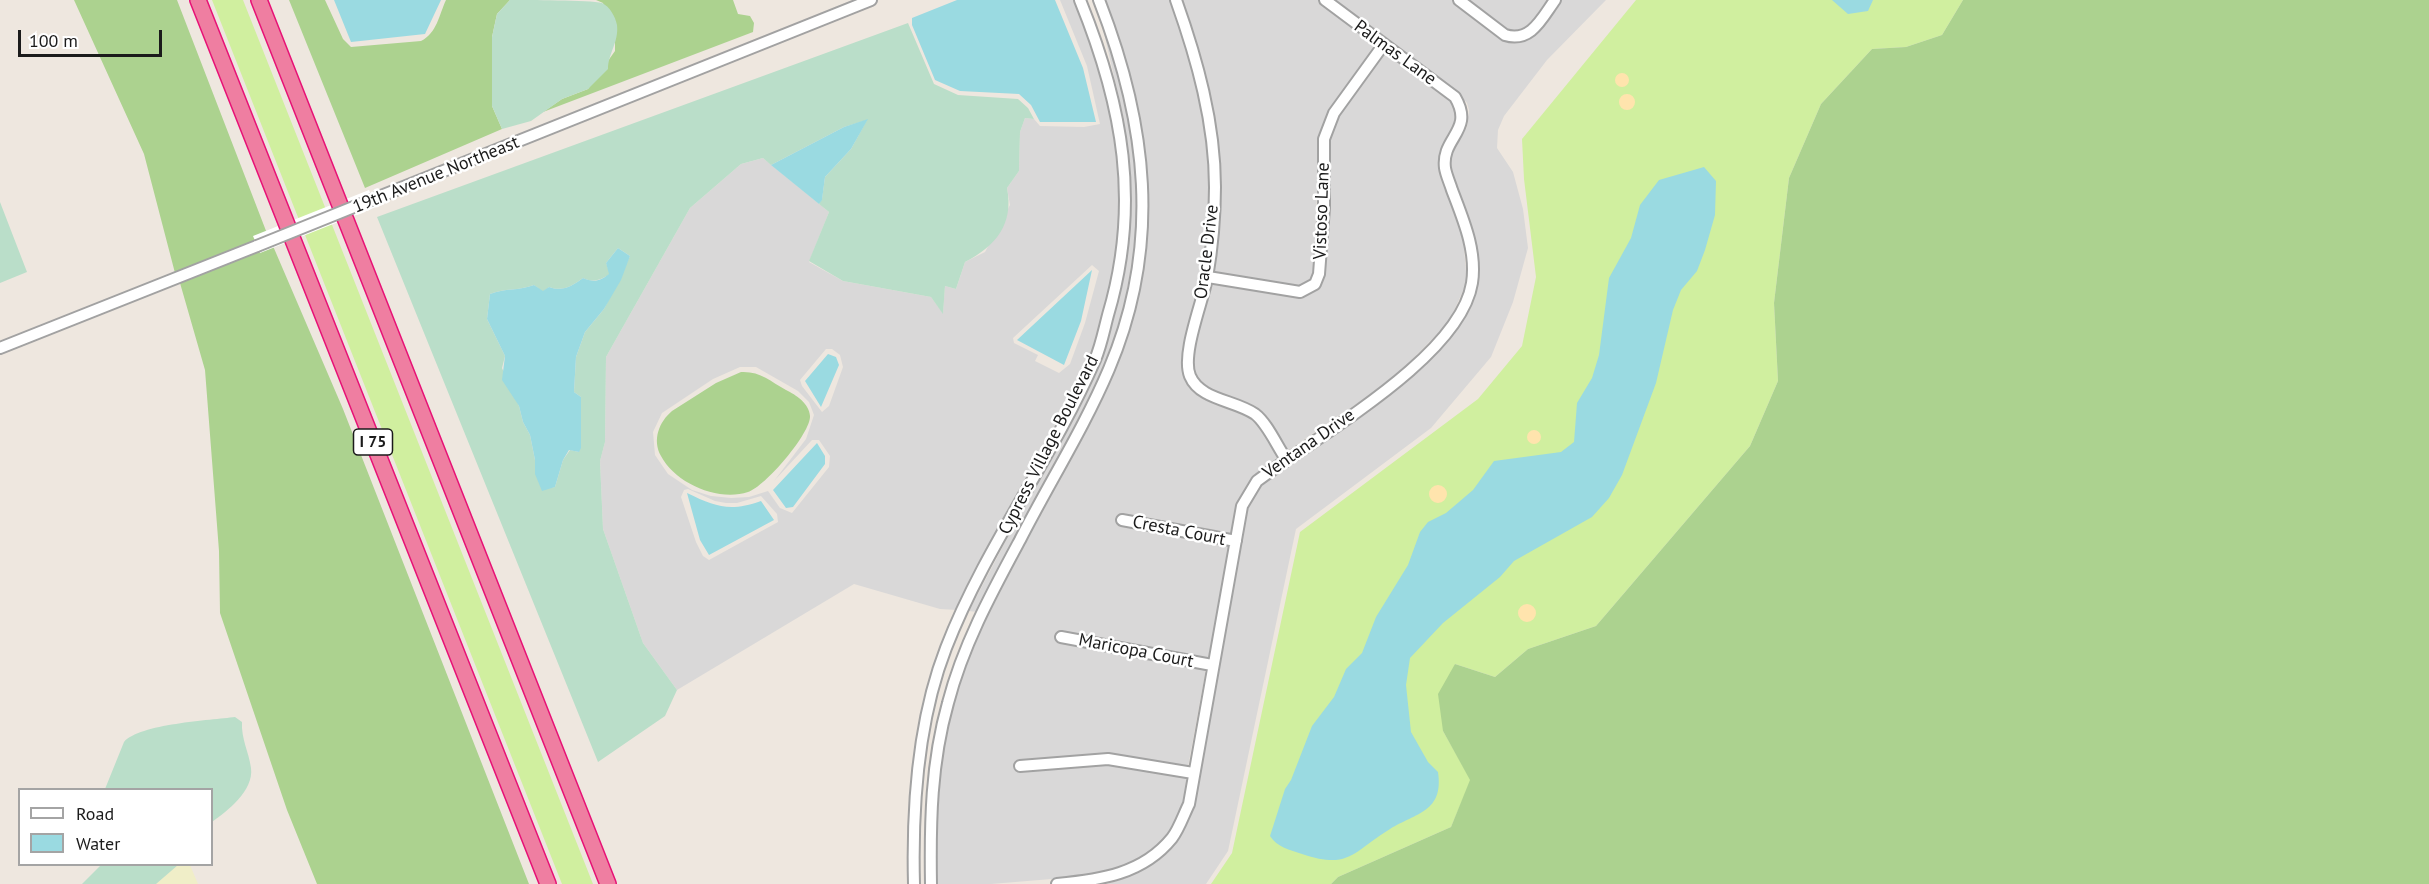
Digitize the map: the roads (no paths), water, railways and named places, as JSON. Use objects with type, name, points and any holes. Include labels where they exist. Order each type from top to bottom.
[{"type":"highway","name":"I 75","points":[[198,0],[548,884]]},
{"type":"highway","points":[[259,0],[608,884]]},
{"type":"street","name":"19th Avenue Northeast","points":[[0,348],[871,0]]},
{"type":"street","name":"Cypress Village Boulevard","points":[[914,884],[913,839],[918,767],[946,650],[971,594],[1095,359],[1117,285],[1126,200],[1119,121],[1099,46],[1080,0]]},
{"type":"street","name":"Cypress Village Boulevard","points":[[931,884],[930,832],[934,760],[948,701],[972,634],[1110,368],[1128,315],[1138,264],[1143,227],[1143,198],[1135,115],[1115,41],[1099,0]]},
{"type":"street","name":"Oracle Drive","points":[[1176,0],[1198,71],[1210,130],[1215,187],[1208,277],[1188,356],[1188,373],[1194,385],[1206,393],[1257,415],[1286,459]]},
{"type":"street","name":"Palmas Lane","points":[[1326,0],[1455,97],[1462,108]]},
{"type":"street","points":[[1459,0],[1505,35],[1514,38],[1533,29],[1555,0]]},
{"type":"street","name":"Vistoso Lane","points":[[1208,277],[1300,292],[1315,284],[1319,274],[1324,208],[1324,140],[1334,112],[1384,45]]},
{"type":"street","name":"Ventana Drive","points":[[1057,884],[1101,880],[1129,870],[1154,855],[1173,837],[1189,804],[1242,506],[1257,481],[1406,374],[1453,326],[1466,302],[1472,283],[1472,257],[1468,236],[1445,168],[1447,148],[1462,124],[1462,108]]},
{"type":"street","name":"Cresta Court","points":[[1122,520],[1236,541]]},
{"type":"street","name":"Maricopa Court","points":[[1061,636],[1212,665]]},
{"type":"street","points":[[1020,766],[1108,759],[1193,773]]},
{"type":"water","points":[[334,0],[441,0],[425,34],[351,42]]},
{"type":"water","points":[[957,0],[1055,0],[1083,68],[1096,122],[1040,122],[1031,105],[1019,94],[960,91],[935,80],[912,25],[912,18]]},
{"type":"water","points":[[1832,0],[1873,0],[1868,11],[1848,14]]},
{"type":"water","points":[[868,119],[851,149],[825,177],[822,200],[819,204],[771,165],[844,127]]},
{"type":"water","points":[[1704,167],[1716,181],[1715,215],[1705,250],[1697,271],[1681,290],[1673,310],[1656,383],[1622,475],[1609,498],[1592,517],[1514,561],[1500,577],[1443,623],[1410,658],[1406,685],[1411,732],[1428,762],[1438,772],[1437,796],[1426,810],[1390,829],[1350,856],[1341,859],[1318,858],[1280,845],[1270,836],[1285,789],[1291,780],[1312,726],[1334,697],[1346,669],[1362,653],[1376,617],[1408,565],[1420,532],[1428,522],[1446,513],[1473,490],[1494,461],[1561,452],[1574,442],[1577,403],[1592,378],[1599,355],[1609,278],[1631,238],[1640,205],[1659,180]]},
{"type":"water","points":[[618,248],[630,256],[621,280],[604,309],[585,332],[576,357],[574,392],[581,397],[581,448],[579,452],[569,450],[563,460],[555,487],[542,491],[535,474],[530,435],[523,422],[519,406],[502,380],[505,356],[487,319],[490,294],[534,285],[543,291],[549,287],[563,288],[583,278],[600,280],[609,274],[606,263]]},
{"type":"water","points":[[1092,270],[1081,321],[1064,365],[1017,340]]},
{"type":"water","points":[[828,354],[836,357],[839,365],[821,407],[805,381]]},
{"type":"water","points":[[817,443],[825,456],[825,464],[793,507],[786,508],[773,490]]},
{"type":"water","points":[[687,493],[715,505],[732,507],[761,501],[774,520],[709,555],[700,540]]}]
